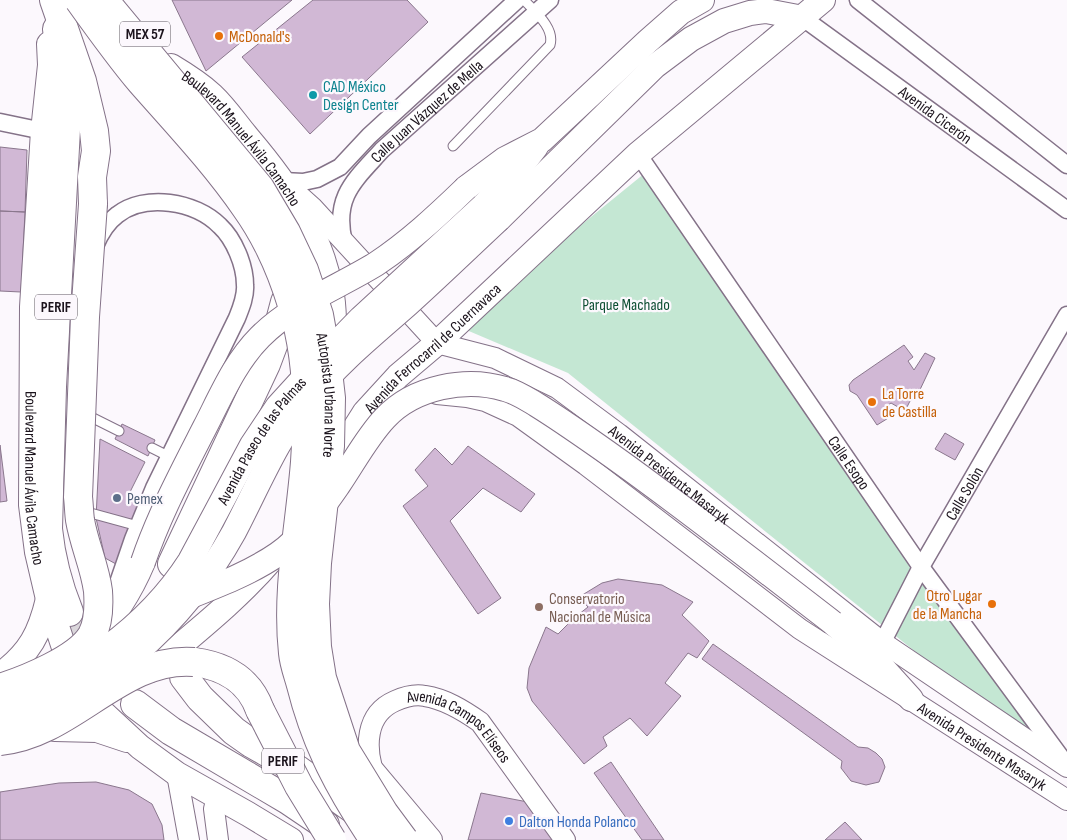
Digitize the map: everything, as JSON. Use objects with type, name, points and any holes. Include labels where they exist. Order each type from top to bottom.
[{"type":"highway","name":"Boulevard Manuel Ávila Camacho","points":[[53,0],[65,90],[66,129],[52,387],[48,530],[50,552],[61,592],[59,605]]},
{"type":"highway","points":[[0,688],[40,672],[77,651],[92,635],[98,613],[98,590],[80,521],[78,498],[85,316],[93,204],[92,177],[96,150],[94,131],[82,81],[53,0]]},
{"type":"highway","name":"Autopista Urbana Norte","points":[[80,0],[102,33],[133,72],[247,209],[263,234],[293,306],[304,363],[307,428],[291,596],[293,656],[308,712],[324,754],[343,791],[374,840]]},
{"type":"highway","name":"Autopista Urbana Norte","points":[[104,0],[260,188],[286,232],[304,270],[319,316],[331,398],[330,446],[317,563],[315,604],[317,647],[322,678],[346,750],[384,813],[404,840]]},
{"type":"highway","name":"Boulevard Manuel Ávila Camacho","points":[[121,0],[149,40],[261,171],[279,209],[286,232],[290,266],[284,313],[275,340],[172,564]]},
{"type":"highway","points":[[62,190],[65,209],[75,242],[81,285],[69,508],[72,527],[90,580],[91,590],[85,628],[78,645],[78,654]]},
{"type":"highway","points":[[0,739],[27,735],[69,716],[140,671],[168,662],[183,661],[215,666],[229,672],[245,684],[254,696],[298,786],[332,840]]},
{"type":"highway","points":[[0,750],[20,748],[54,738],[100,714],[151,680],[174,673],[202,673],[228,679],[245,691],[260,710]]},
{"type":"highway","name":"PERIF","points":[[184,677],[200,698],[234,730],[326,788],[353,808],[389,840]]},
{"type":"highway","name":"PERIF","points":[[135,704],[171,731],[313,816],[345,840]]},
{"type":"main road","name":"Boulevard Manuel Ávila Camacho","points":[[47,0],[50,65],[43,131],[32,307],[31,505],[36,552],[78,654],[92,699],[140,747],[177,774],[291,840]]},
{"type":"main road","points":[[0,739],[24,731],[92,699],[108,662],[115,652],[123,630],[127,609],[161,514],[234,371],[260,337],[302,305],[395,251],[466,188],[505,160],[542,140],[686,6],[702,0]]},
{"type":"main road","name":"Avenida Ferrocarril de Cuernavaca","points":[[92,699],[135,683],[240,595],[279,552],[296,529],[336,458],[365,412],[398,376],[438,343],[638,154],[823,0]]},
{"type":"main road","points":[[0,726],[36,714],[94,685],[115,671],[154,638],[191,596],[224,550],[285,434],[310,398],[354,351],[408,304],[491,212],[649,71],[691,39],[724,21],[750,13],[766,11],[803,18]]},
{"type":"main road","name":"Boulevard Manuel Ávila Camacho","points":[[171,66],[213,96],[283,181],[303,213],[318,244],[332,296],[334,326],[333,393],[336,458],[327,551],[324,611],[331,673],[344,719],[355,746],[374,774],[430,840]]},
{"type":"main road","name":"Avenida Paseo de las Palmas","points":[[0,703],[36,688],[74,668],[117,639],[151,611],[178,579],[190,561],[252,445],[278,406],[362,318],[491,212],[516,174],[542,140]]},
{"type":"main road","points":[[191,596],[242,574],[280,553],[310,523],[327,502],[376,429],[394,409],[411,398],[430,391],[457,385],[478,384],[496,386],[518,394],[562,420],[651,483],[833,623],[875,658],[911,699]]},
{"type":"main road","points":[[0,678],[41,669],[78,654],[117,612],[140,571]]},
{"type":"main road","points":[[0,746],[32,738],[55,729],[92,699],[132,673],[208,610],[220,602],[240,595]]},
{"type":"main road","points":[[140,671],[163,650],[180,629],[190,608],[191,596]]},
{"type":"main road","points":[[0,675],[20,659],[41,626],[59,605]]},
{"type":"main road","points":[[165,646],[202,627]]},
{"type":"main road","points":[[0,696],[6,707],[7,715],[0,733]]},
{"type":"main road","points":[[55,729],[97,730],[121,737],[140,747]]},
{"type":"street","name":"Calle Juan Vázquez de Mella","points":[[283,181],[303,182],[326,175],[340,167],[369,136],[517,0]]},
{"type":"street","name":"Calle Juan Vázquez de Mella","points":[[344,243],[340,219],[344,199],[348,189],[359,175],[382,150],[550,0]]},
{"type":"street","points":[[858,0],[1067,165]]},
{"type":"street","name":"Avenida Cicerón","points":[[803,18],[1067,210]]},
{"type":"street","points":[[0,122],[43,131]]},
{"type":"street","points":[[369,136],[382,150]]},
{"type":"street","name":"Calle Esopo","points":[[638,154],[921,567],[1067,767]]},
{"type":"street","points":[[283,181],[313,208],[438,343]]},
{"type":"street","points":[[78,654],[105,617],[138,526],[242,305],[246,286],[238,255],[231,240],[221,226],[199,211],[169,203],[134,206],[111,220],[100,234],[81,285]]},
{"type":"street","name":"Calle Solòn","points":[[875,658],[921,567],[1067,315]]},
{"type":"street","name":"Avenida Presidente Masaryk","points":[[438,343],[495,358],[557,388],[619,434],[875,658]]},
{"type":"street","name":"Avenida Presidente Masaryk","points":[[365,412],[396,399],[431,394],[467,397],[485,401],[518,416],[586,465],[800,629],[875,658],[1067,767]]},
{"type":"street","name":"Avenida Campos Elíseos","points":[[374,774],[368,753],[368,742],[372,723],[376,715],[390,703],[401,698],[423,695],[437,699],[466,712],[480,722],[565,840]]},
{"type":"street","name":"Avenida Presidente Masaryk","points":[[911,699],[1067,800]]},
{"type":"street","points":[[177,774],[189,840]]},
{"type":"street","points":[[218,797],[214,806],[218,840]]},
{"type":"lane","points":[[453,146],[550,44],[552,39],[550,30],[524,0]]},
{"type":"lane","points":[[74,408],[119,431]]},
{"type":"lane","points":[[152,448],[170,457]]},
{"type":"lane","points":[[69,508],[138,526]]},
{"type":"green space","name":"Parque Machado","points":[[645,173],[1055,756],[983,706],[568,373],[457,326]]},
{"type":"building","name":"McDonald's","points":[[172,0],[292,0],[206,71]]},
{"type":"building","name":"CAD México Design Center","points":[[313,0],[407,0],[428,22],[310,134],[242,57]]},
{"type":"building","points":[[0,147],[27,150],[25,212],[0,211]]},
{"type":"building","points":[[0,211],[25,212],[21,292],[0,291]]},
{"type":"building","points":[[904,345],[913,357],[908,361],[914,370],[925,353],[935,358],[917,396],[910,401],[905,411],[891,403],[884,408],[890,417],[877,425],[857,395],[850,391],[849,385],[853,380]]},
{"type":"building","name":"Pemex","points":[[122,424],[155,440],[148,456],[115,439]]},
{"type":"building","points":[[945,433],[964,444],[955,460],[935,449]]},
{"type":"building","name":"Pemex","points":[[100,439],[145,462],[129,494],[147,502],[116,564],[105,558],[96,518]]},
{"type":"building","points":[[0,445],[7,501],[0,502]]},
{"type":"building","points":[[468,446],[535,494],[521,512],[483,488],[450,521],[501,598],[478,614],[403,506],[428,486],[415,470],[435,448],[452,465]]},
{"type":"building","points":[[618,579],[662,585],[693,602],[682,615],[709,641],[697,658],[688,653],[665,683],[681,696],[647,736],[630,718],[603,737],[607,746],[584,764],[532,701],[527,688],[529,668],[546,627],[558,634],[588,607],[579,597],[602,583]]},
{"type":"building","points":[[713,644],[858,747],[868,748],[876,753],[882,759],[885,767],[879,782],[866,785],[851,781],[841,768],[842,761],[702,659]]},
{"type":"building","points":[[611,762],[664,840],[642,840],[594,773]]},
{"type":"building","points":[[96,782],[129,790],[152,804],[162,825],[164,840],[0,840],[0,792],[59,783]]},
{"type":"building","name":"Dalton Honda Polanco","points":[[481,793],[533,803],[556,840],[468,840]]},
{"type":"building","points":[[845,822],[862,840],[825,840]]},
{"type":"tunnel","points":[[69,612],[76,630],[96,663]]},
{"type":"place","name":"McDonald's","points":[[219,36]]},
{"type":"place","name":"CAD México Design Center","points":[[313,95]]},
{"type":"place","name":"La Torre de Castilla","points":[[872,402]]},
{"type":"place","name":"Pemex","points":[[117,498]]},
{"type":"place","name":"Otro Lugar de la Mancha","points":[[992,604]]},
{"type":"place","name":"Conservatorio Nacional de Música","points":[[539,607]]},
{"type":"place","name":"Dalton Honda Polanco","points":[[509,821]]}]
